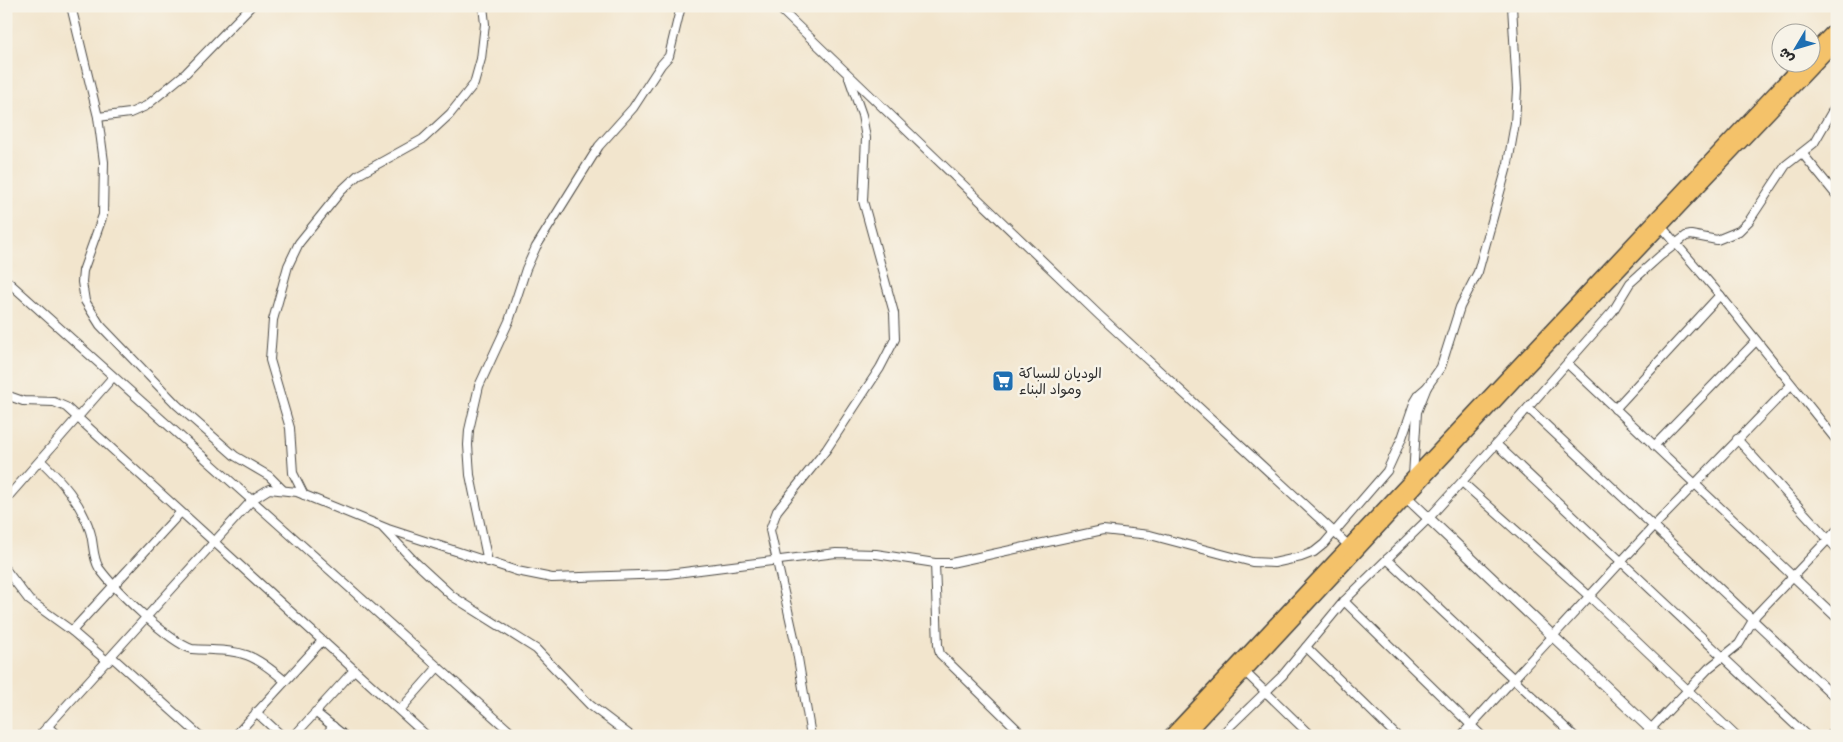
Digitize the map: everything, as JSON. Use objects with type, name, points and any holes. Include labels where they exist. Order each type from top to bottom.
[{"type":"highway","points":[[1820,45],[1837,27]]},
{"type":"highway","points":[[1184,736],[1403,494],[1837,41]]},
{"type":"highway","points":[[1170,736],[1348,545],[1403,494],[1413,476],[1794,72]]},
{"type":"street","points":[[71,6],[98,117],[104,162],[105,195],[99,231],[84,271],[82,282],[86,301],[100,324],[177,405],[236,456],[269,476],[282,489]]},
{"type":"street","points":[[98,117],[130,113],[146,106],[186,73],[223,32],[251,6]]},
{"type":"street","points":[[304,494],[293,473],[290,428],[270,360],[274,320],[288,266],[299,243],[341,191],[358,175],[423,139],[450,114],[474,84],[481,60],[485,24],[483,6]]},
{"type":"street","points":[[488,562],[470,475],[468,445],[469,430],[479,386],[509,321],[526,269],[536,247],[598,146],[633,108],[669,56],[681,6]]},
{"type":"street","points":[[777,6],[1107,323],[1348,545]]},
{"type":"street","points":[[1413,476],[1416,419],[1420,400],[1441,367],[1460,307],[1478,272],[1508,163],[1515,123],[1518,89],[1512,6]]},
{"type":"street","points":[[811,736],[796,646],[777,558],[770,540],[770,530],[777,511],[826,450],[880,368],[895,339],[894,313],[864,201],[866,138],[862,115],[848,75]]},
{"type":"street","points":[[1224,734],[1306,647],[1344,602],[1462,482],[1613,311],[1630,283],[1676,242],[1691,235],[1717,240],[1739,231],[1749,221],[1786,165],[1814,143],[1836,107]]},
{"type":"street","points":[[1802,153],[1837,196]]},
{"type":"street","points":[[1661,226],[1720,295],[1837,441]]},
{"type":"street","points":[[6,293],[10,283],[515,736]]},
{"type":"street","points":[[1615,409],[1720,295]]},
{"type":"street","points":[[1654,446],[1756,341]]},
{"type":"street","points":[[1568,364],[1837,618]]},
{"type":"street","points":[[6,500],[42,461],[113,377]]},
{"type":"street","points":[[1460,736],[1515,679],[1551,635],[1791,385]]},
{"type":"street","points":[[39,736],[253,499],[264,491],[282,489],[304,494],[382,527],[517,571],[552,578],[668,574],[777,558],[836,553],[876,554],[935,563],[964,561],[1103,530],[1144,534],[1252,562],[1274,563],[1314,552],[1387,471],[1414,403],[1420,393],[1427,387]]},
{"type":"street","points":[[6,395],[23,401],[61,404],[428,736]]},
{"type":"street","points":[[1528,408],[1837,699]]},
{"type":"street","points":[[1738,439],[1837,549]]},
{"type":"street","points":[[1496,444],[1807,736]]},
{"type":"street","points":[[42,461],[63,483],[85,517],[92,540],[95,561],[115,586],[148,616],[184,647],[245,653],[260,660],[285,681]]},
{"type":"street","points":[[1462,482],[1589,596],[1736,736]]},
{"type":"street","points":[[6,485],[14,492]]},
{"type":"street","points":[[1403,494],[1551,635],[1651,734],[1688,690],[1722,657],[1739,644],[1752,620],[1837,530]]},
{"type":"street","points":[[72,631],[180,513]]},
{"type":"street","points":[[382,527],[414,561],[452,596],[536,650],[590,705],[631,736]]},
{"type":"street","points":[[1387,559],[1574,736]]},
{"type":"street","points":[[935,563],[938,645],[940,654],[1024,736]]},
{"type":"street","points":[[6,570],[29,600],[110,659],[200,736]]},
{"type":"street","points":[[1344,602],[1482,736]]},
{"type":"street","points":[[235,736],[322,641]]},
{"type":"street","points":[[1306,647],[1397,736]]},
{"type":"street","points":[[400,710],[438,667]]},
{"type":"street","points":[[294,736],[354,670]]},
{"type":"street","points":[[1244,671],[1311,736]]},
{"type":"street","points":[[256,712],[282,736]]},
{"type":"street","points":[[316,712],[345,736]]},
{"type":"street","points":[[47,726],[58,736]]},
{"type":"street","points":[[325,736],[333,726]]},
{"type":"street","points":[[1830,736],[1837,729]]},
{"type":"place","name":"الوديان للسباكة ومواد البناء","points":[[1003,381]]}]
